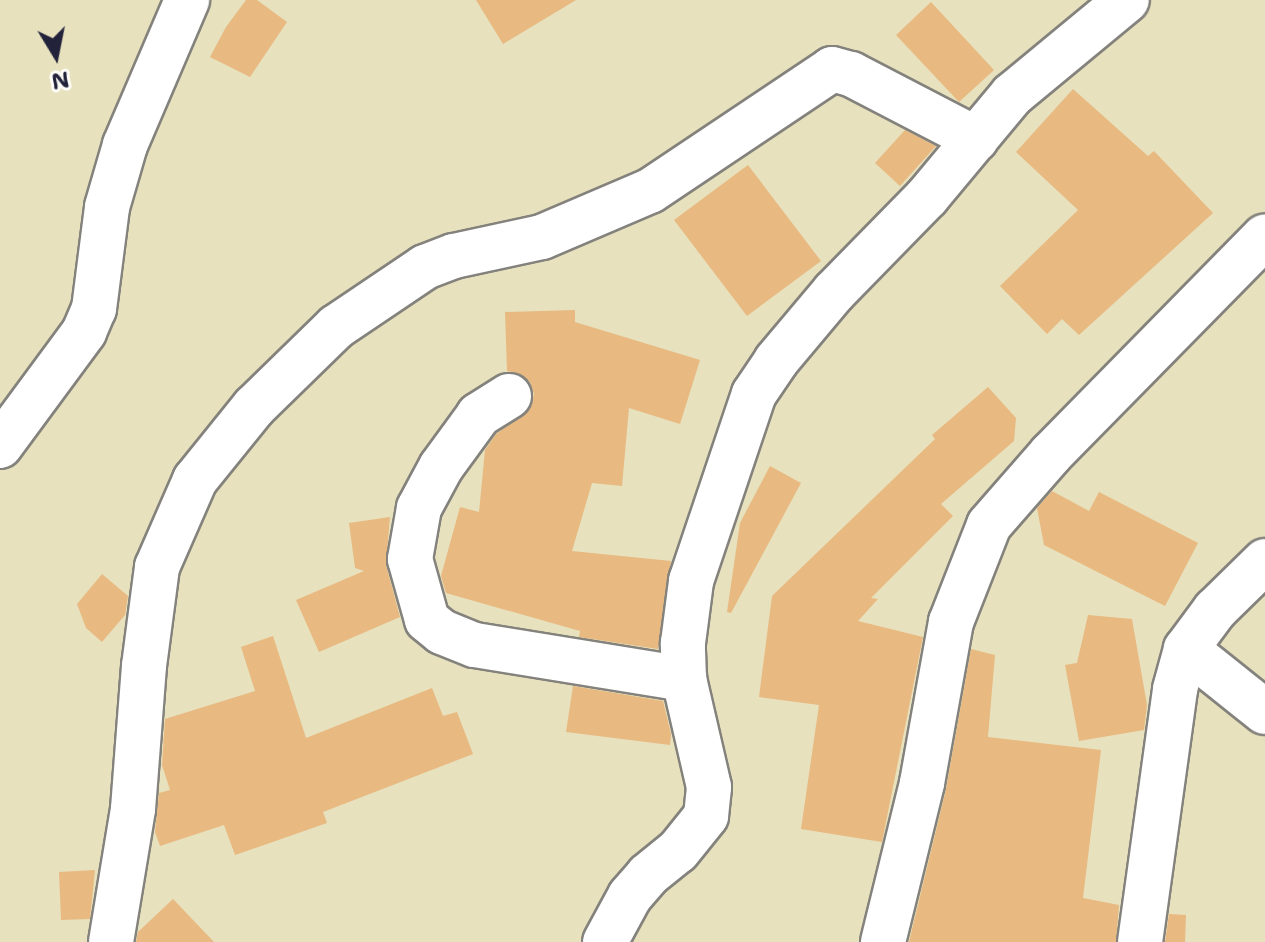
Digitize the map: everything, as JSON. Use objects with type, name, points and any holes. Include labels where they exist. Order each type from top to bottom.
[{"type":"street","points":[[0,446],[84,332],[94,309],[107,207],[121,158],[187,0]]},
{"type":"street","points":[[605,942],[630,896],[648,875],[678,851],[706,816],[709,787],[684,679],[683,643],[691,581],[754,394],[776,361],[834,292],[927,197],[1012,95],[1127,0]]},
{"type":"street","points":[[111,942],[133,809],[144,666],[157,567],[195,480],[254,407],[336,327],[425,267],[454,256],[542,237],[650,191],[764,118],[812,80],[832,69],[851,74],[976,139]]},
{"type":"street","points":[[883,942],[922,783],[951,622],[989,525],[1051,454],[1265,236]]},
{"type":"street","points":[[509,396],[479,415],[441,467],[419,508],[410,559],[427,620],[442,632],[475,645],[684,679]]},
{"type":"street","points":[[1140,942],[1175,689],[1186,649],[1215,610],[1265,561]]},
{"type":"street","points":[[1186,649],[1265,712]]},
{"type":"building","points":[[246,0],[257,0],[287,22],[250,77],[210,57],[226,27]]},
{"type":"building","points":[[476,0],[576,0],[503,44]]},
{"type":"building","points":[[931,2],[994,70],[959,102],[896,35]]},
{"type":"building","points":[[1073,89],[1148,156],[1154,151],[1213,213],[1079,335],[1062,319],[1047,334],[1000,286],[1078,210],[1016,152]]},
{"type":"building","points":[[905,130],[936,146],[900,186],[875,163]]},
{"type":"building","points":[[748,165],[821,261],[747,316],[674,220]]},
{"type":"building","points":[[575,310],[575,322],[700,360],[680,424],[629,408],[622,486],[592,483],[572,551],[671,561],[658,649],[579,637],[580,631],[446,593],[441,576],[460,507],[479,512],[485,450],[496,434],[531,407],[534,394],[530,382],[520,374],[507,371],[505,312]]},
{"type":"building","points":[[988,387],[1016,418],[1014,441],[941,504],[953,516],[871,598],[878,599],[858,621],[923,637],[882,842],[801,829],[819,705],[759,697],[772,596],[935,439],[932,435]]},
{"type":"building","points":[[770,466],[801,483],[731,613],[727,612],[740,523]]},
{"type":"building","points":[[1052,491],[1089,511],[1099,492],[1198,543],[1165,606],[1044,545],[1037,508]]},
{"type":"building","points":[[390,517],[386,565],[400,617],[319,652],[296,600],[364,571],[355,568],[349,523]]},
{"type":"building","points":[[102,574],[128,596],[125,615],[102,642],[86,628],[77,604]]},
{"type":"building","points":[[1088,615],[1132,619],[1147,705],[1144,730],[1079,741],[1065,665],[1077,663]]},
{"type":"building","points":[[273,636],[306,738],[432,688],[443,716],[457,712],[473,754],[323,812],[327,823],[235,855],[224,825],[160,846],[155,832],[159,793],[170,790],[162,765],[165,719],[255,691],[241,647]]},
{"type":"building","points":[[971,649],[995,655],[988,737],[1101,750],[1083,898],[1119,905],[1116,942],[909,942],[946,789]]},
{"type":"building","points":[[573,686],[663,701],[671,734],[670,745],[566,732]]},
{"type":"building","points":[[95,870],[90,919],[61,920],[59,872]]},
{"type":"building","points":[[173,899],[214,942],[136,942],[138,932]]},
{"type":"building","points":[[1169,914],[1186,915],[1185,942],[1165,942]]}]
